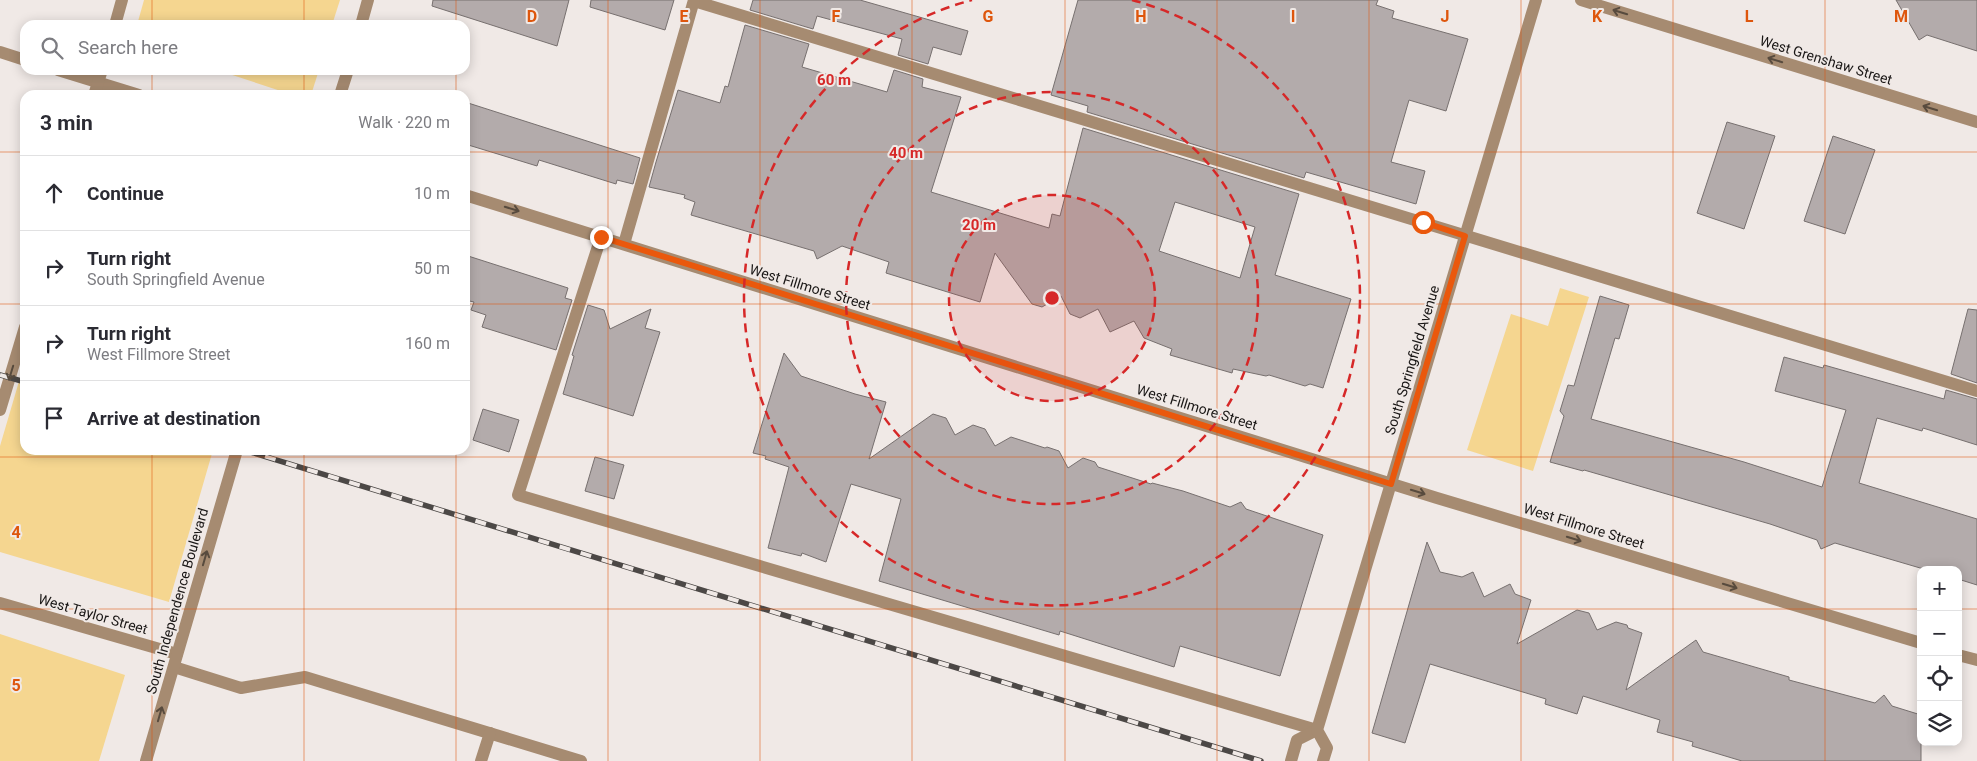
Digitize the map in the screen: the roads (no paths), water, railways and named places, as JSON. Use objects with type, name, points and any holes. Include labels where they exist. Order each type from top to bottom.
[{"type":"street","points":[[116,20],[122,0]]},
{"type":"street","points":[[362,20],[368,0]]},
{"type":"street","points":[[624,244],[694,0],[1977,391]]},
{"type":"street","name":"South Springfield Avenue","points":[[1317,730],[1536,0]]},
{"type":"street","name":"West Grenshaw Street","points":[[1581,0],[1977,122]]},
{"type":"street","points":[[0,52],[20,58]]},
{"type":"street","points":[[75,75],[123,90]]},
{"type":"street","points":[[342,90],[346,75]]},
{"type":"street","name":"West Fillmore Street","points":[[470,197],[1391,484],[1917,642]]},
{"type":"street","points":[[601,237],[518,495],[1317,730],[1327,748],[1323,761]]},
{"type":"street","points":[[0,410],[20,344]]},
{"type":"street","name":"South Independence Boulevard","points":[[146,761],[236,455]]},
{"type":"street","name":"West Taylor Street","points":[[0,603],[177,654]]},
{"type":"street","points":[[1962,656],[1977,660]]},
{"type":"street","points":[[174,667],[241,688],[305,677],[581,761]]},
{"type":"street","points":[[1291,761],[1297,740],[1317,730]]},
{"type":"street","points":[[481,761],[490,733]]},
{"type":"railway","points":[[0,375],[20,381]]},
{"type":"railway","points":[[260,455],[1261,761]]}]
